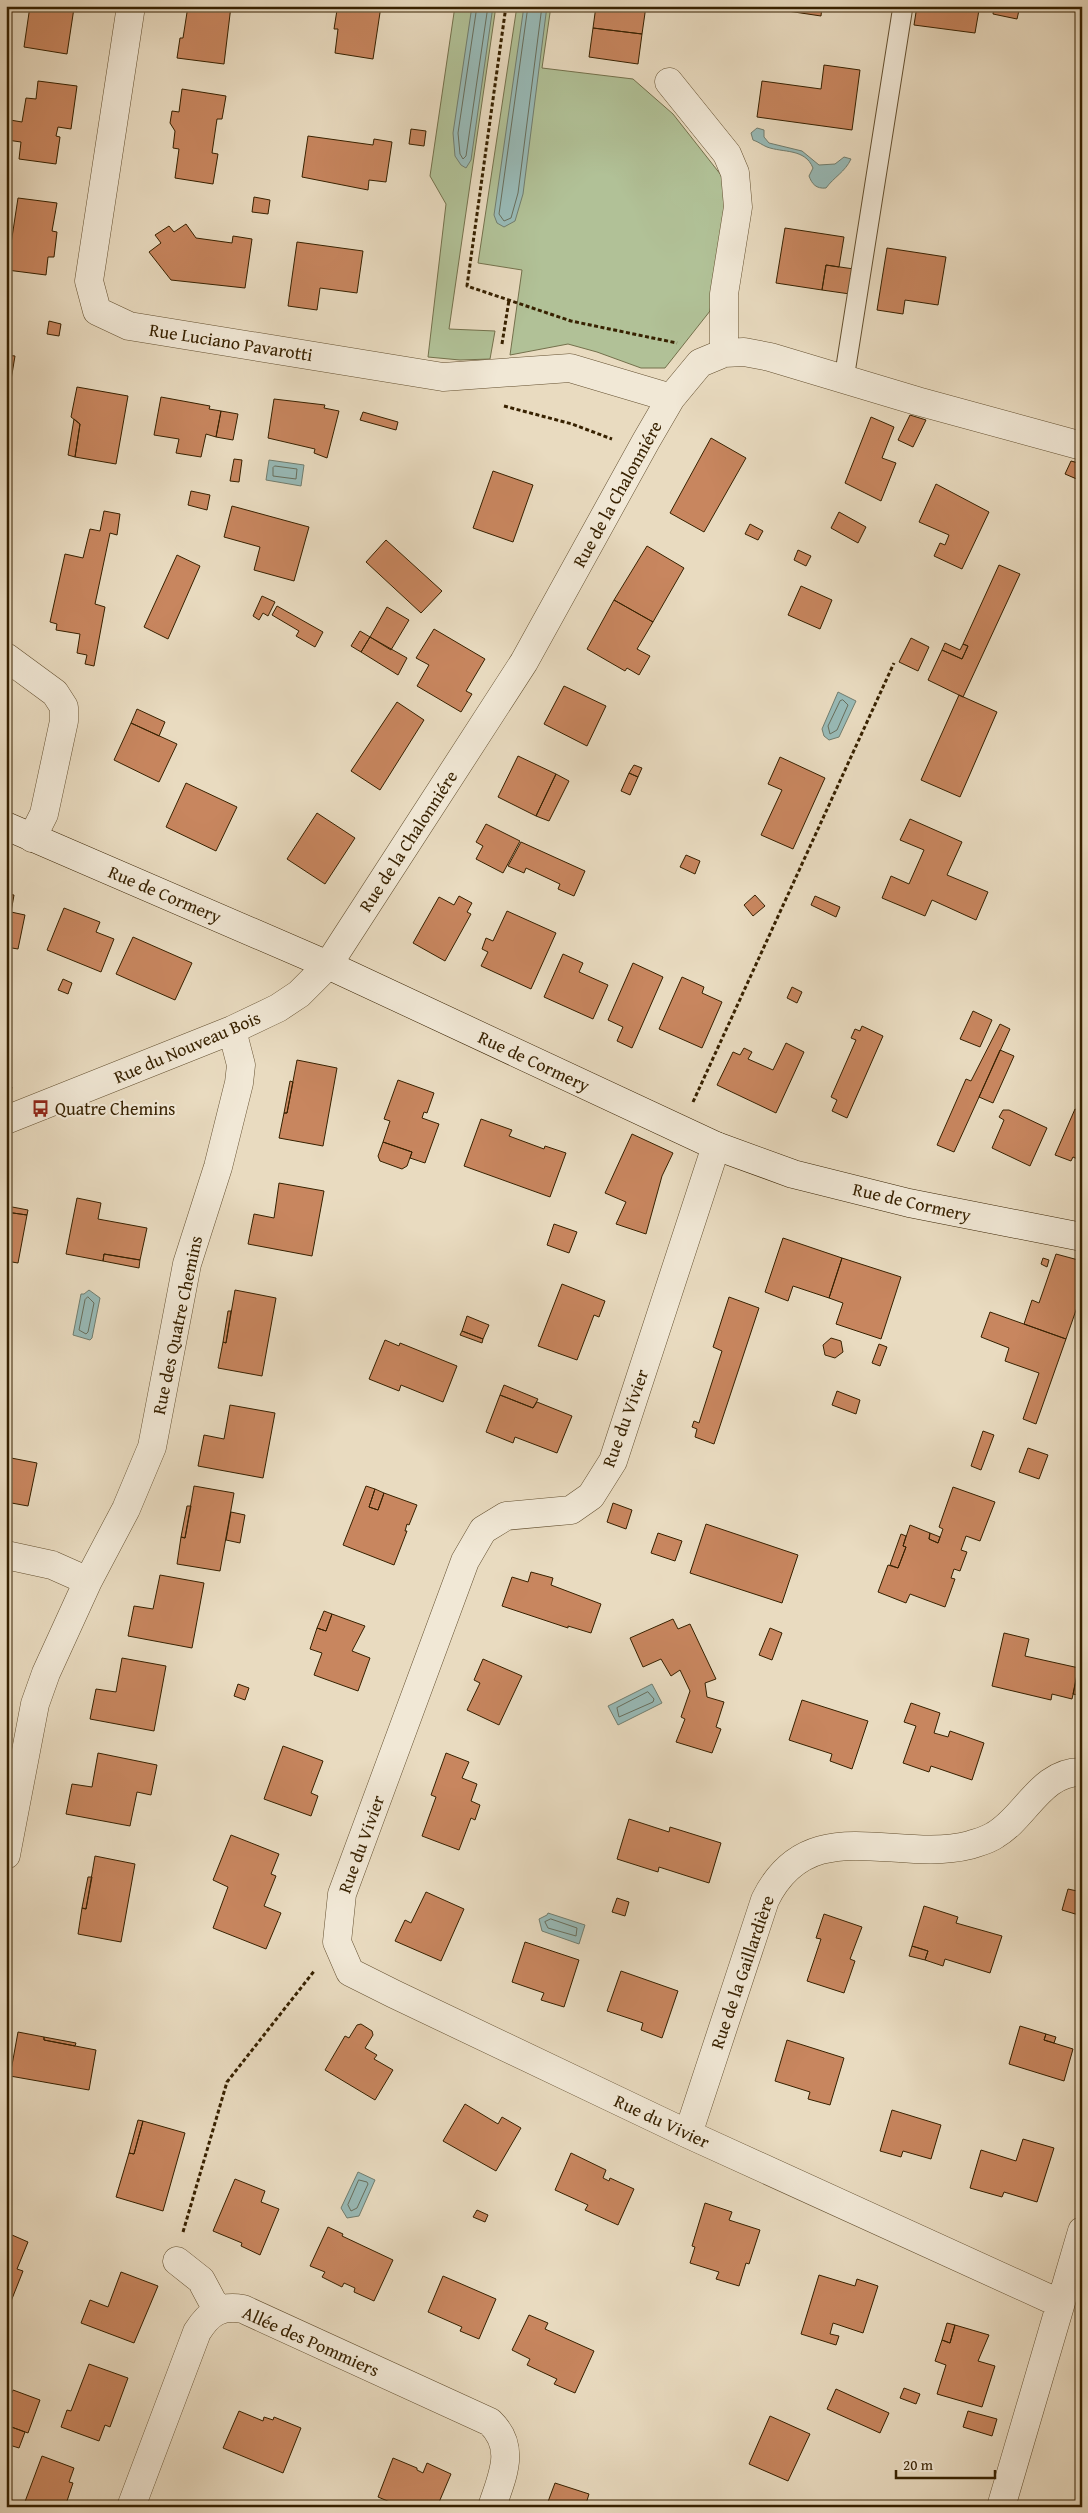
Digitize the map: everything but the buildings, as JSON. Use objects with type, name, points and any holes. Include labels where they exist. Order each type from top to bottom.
[{"type":"street","name":"Rue Luciano Pavarotti","points":[[130,6],[89,281],[97,311],[129,326],[443,377],[570,368],[671,398]]},
{"type":"street","points":[[669,82],[727,154],[734,173],[738,207],[724,294],[724,353]]},
{"type":"street","name":"Rue de la Chalonniére","points":[[328,965],[524,662],[671,398],[700,364],[724,353],[744,352],[770,357],[1082,446]]},
{"type":"street","points":[[6,657],[55,693],[64,707],[64,721],[44,814],[32,838]]},
{"type":"street","name":"Rue de Cormery","points":[[6,826],[328,965],[716,1146],[793,1174],[909,1203],[1082,1237]]},
{"type":"street","name":"Rue du Nouveau Bois","points":[[6,1120],[232,1030],[292,999],[328,965]]},
{"type":"street","name":"Rue des Quatre Chemins","points":[[6,1854],[35,1704],[46,1673],[88,1581],[126,1509],[152,1447],[188,1264],[218,1168],[239,1083],[241,1065],[232,1030]]},
{"type":"street","name":"Rue du Vivier","points":[[716,1146],[613,1461],[591,1496],[571,1510],[506,1516],[483,1530],[466,1561],[342,1894],[338,1943],[350,1972],[688,2134],[1059,2303]]},
{"type":"street","points":[[6,1555],[52,1565],[88,1581]]},
{"type":"street","name":"Rue de la Gaillardière","points":[[688,2134],[765,1900],[774,1882],[786,1868],[811,1852],[841,1846],[939,1849],[979,1842],[995,1836],[1007,1826],[1052,1781],[1064,1774],[1082,1772]]},
{"type":"street","points":[[1001,2507],[1059,2303],[1082,2231]]},
{"type":"street","points":[[178,2261],[201,2280],[217,2310]]},
{"type":"street","name":"Allée des Pommiers","points":[[130,2507],[197,2332],[206,2317],[217,2310],[230,2307],[243,2309],[490,2422],[500,2432],[506,2451],[506,2464],[492,2507]]},
{"type":"lane","points":[[844,379],[903,6]]},
{"type":"path","points":[[506,6],[466,286],[571,321],[724,353]]},
{"type":"path","points":[[681,1130],[894,663]]},
{"type":"path","points":[[178,2261],[178,2249],[227,2082],[338,1943]]},
{"type":"green space","points":[[455,6],[496,6],[449,329],[495,331],[490,359],[460,360],[428,357],[446,204],[430,176]]},
{"type":"green space","points":[[517,6],[551,6],[542,68],[633,79],[673,114],[721,175],[727,197],[710,311],[665,368],[641,368],[568,344],[510,355],[522,270],[478,263]]},
{"type":"water","points":[[472,6],[493,6],[471,160],[466,168],[461,165],[455,156],[453,133]]},
{"type":"water","points":[[524,6],[547,6],[523,194],[515,221],[504,227],[497,223],[494,215]]},
{"type":"water","points":[[757,128],[764,130],[764,137],[769,143],[802,151],[819,165],[835,164],[844,157],[851,159],[826,188],[820,188],[813,184],[809,176],[813,168],[805,157],[793,152],[773,149],[753,140],[751,133]]},
{"type":"water","points":[[269,460],[304,465],[301,486],[266,480]]},
{"type":"water","points":[[838,692],[856,701],[839,737],[829,740],[824,736],[822,729]]},
{"type":"water","points":[[89,1290],[100,1298],[90,1340],[73,1335],[81,1294]]},
{"type":"water","points":[[652,1684],[662,1703],[618,1725],[608,1706]]},
{"type":"water","points":[[548,1913],[585,1925],[579,1944],[542,1931],[539,1919]]},
{"type":"water","points":[[358,2172],[375,2180],[359,2216],[347,2218],[341,2208]]},
{"type":"place","name":"Quatre Chemins","points":[[41,1108]]}]
